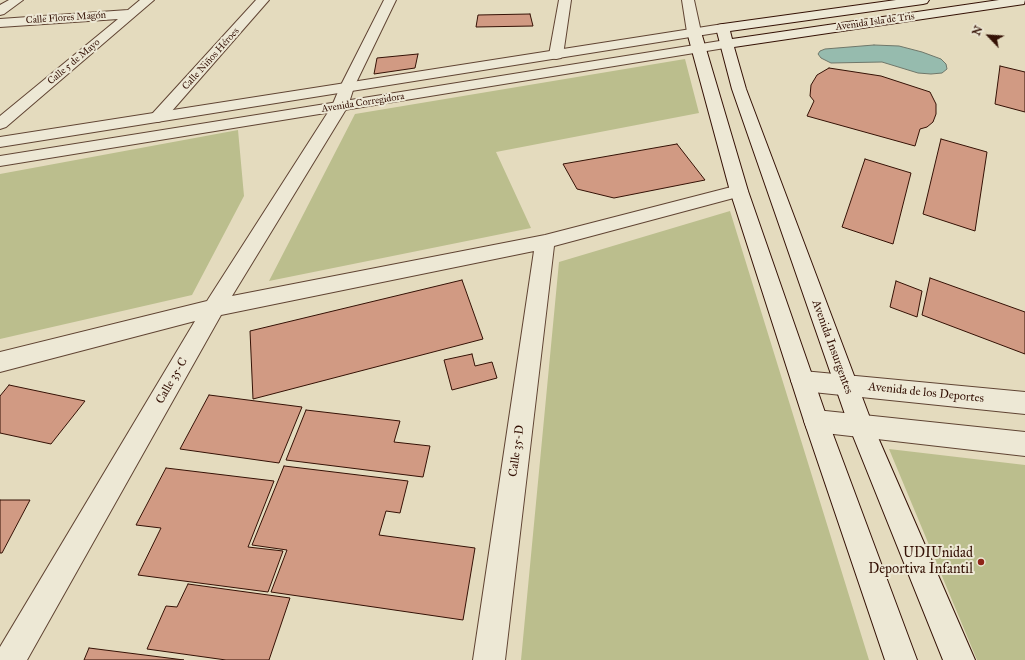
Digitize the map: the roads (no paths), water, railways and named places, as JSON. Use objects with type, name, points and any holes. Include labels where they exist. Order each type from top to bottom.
[{"type":"street","points":[[0,11],[17,0]]},
{"type":"street","name":"Calle 5 de Mayo","points":[[0,124],[148,0]]},
{"type":"street","name":"Calle Niños Héroes","points":[[158,117],[263,0]]},
{"type":"street","name":"Calle 35-C","points":[[10,660],[214,308],[344,97],[390,0]]},
{"type":"street","points":[[556,55],[565,0]]},
{"type":"street","points":[[688,0],[696,41],[740,191],[816,421],[901,660]]},
{"type":"street","name":"Avenida Isla de Tris","points":[[724,36],[923,0]]},
{"type":"street","name":"Avenida Isla de Tris","points":[[724,36],[1024,0]]},
{"type":"street","name":"Calle Flores Magón","points":[[0,23],[131,14]]},
{"type":"street","name":"Avenida Corregidora","points":[[0,142],[158,117],[344,97],[724,36]]},
{"type":"street","name":"Avenida Insurgentes","points":[[724,36],[742,97],[861,426],[959,660]]},
{"type":"street","name":"Avenida Corregidora","points":[[0,161],[344,97],[556,55],[696,41]]},
{"type":"street","points":[[0,362],[214,308],[545,242],[740,191]]},
{"type":"street","name":"Calle 35-D","points":[[489,660],[545,242]]},
{"type":"street","name":"Avenida de los Deportes","points":[[803,381],[1025,403]]},
{"type":"street","points":[[816,421],[1025,444]]},
{"type":"water","points":[[874,45],[899,46],[922,52],[941,59],[946,64],[947,69],[942,73],[931,74],[918,73],[882,62],[831,63],[821,58],[818,54],[820,51],[825,49]]},
{"type":"place","name":"UDIUnidad Deportiva Infantil","points":[[981,562]]}]
